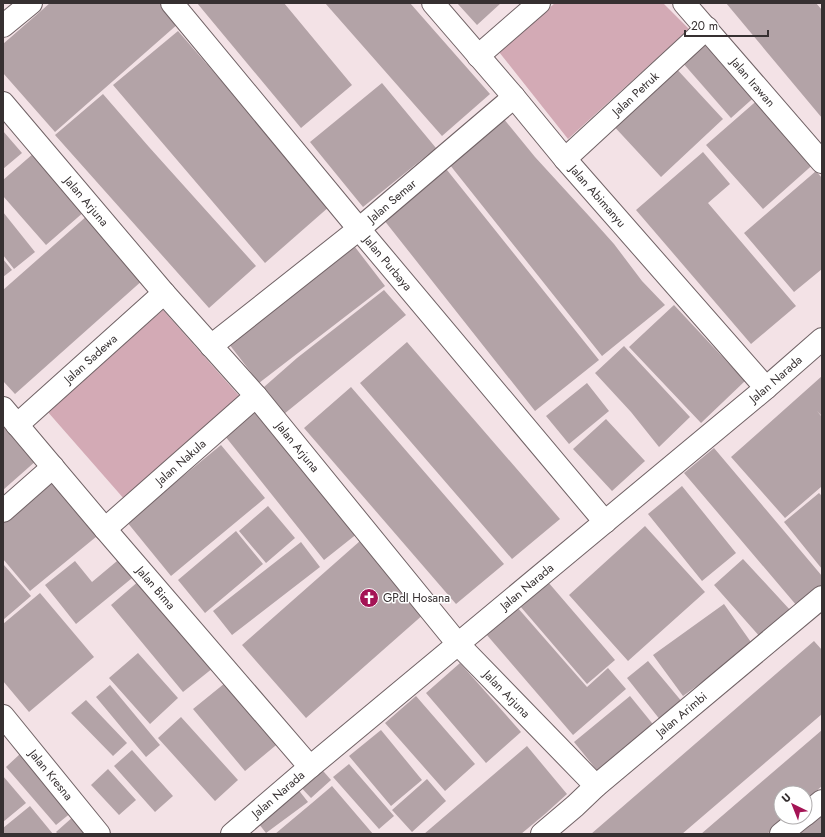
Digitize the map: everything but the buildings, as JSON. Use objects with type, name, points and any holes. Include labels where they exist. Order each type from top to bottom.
[{"type":"street","points":[[3,26],[31,3]]},
{"type":"street","name":"Jalan Purbaya","points":[[172,3],[605,522]]},
{"type":"street","name":"Jalan Abimanyu","points":[[433,3],[514,97],[564,159],[766,388]]},
{"type":"street","points":[[478,56],[539,3]]},
{"type":"street","name":"Jalan Irawan","points":[[684,3],[822,162]]},
{"type":"street","name":"Jalan Petruk","points":[[564,159],[707,28]]},
{"type":"street","name":"Jalan Semar","points":[[211,346],[359,229],[514,97]]},
{"type":"street","name":"Jalan Arjuna","points":[[3,103],[164,293],[256,396],[458,644],[596,786]]},
{"type":"street","name":"Jalan Sadewa","points":[[17,425],[164,293]]},
{"type":"street","name":"Jalan Narada","points":[[232,834],[310,767],[766,388],[822,338]]},
{"type":"street","name":"Jalan Nakula","points":[[105,529],[256,396]]},
{"type":"street","name":"Jalan Bima","points":[[3,408],[310,767]]},
{"type":"street","points":[[3,511],[53,467]]},
{"type":"street","name":"Jalan Arimbi","points":[[542,834],[596,786],[822,596]]},
{"type":"street","name":"Jalan Kresna","points":[[3,716],[99,834]]},
{"type":"street","points":[[813,808],[822,801]]},
{"type":"street","points":[[783,834],[793,825]]},
{"type":"shaded area","points":[[555,3],[663,3],[689,29],[568,139],[499,52]]},
{"type":"shaded area","points":[[163,310],[241,398],[125,500],[47,411]]},
{"type":"place","name":"GPdI Hosana","points":[[369,598]]}]
